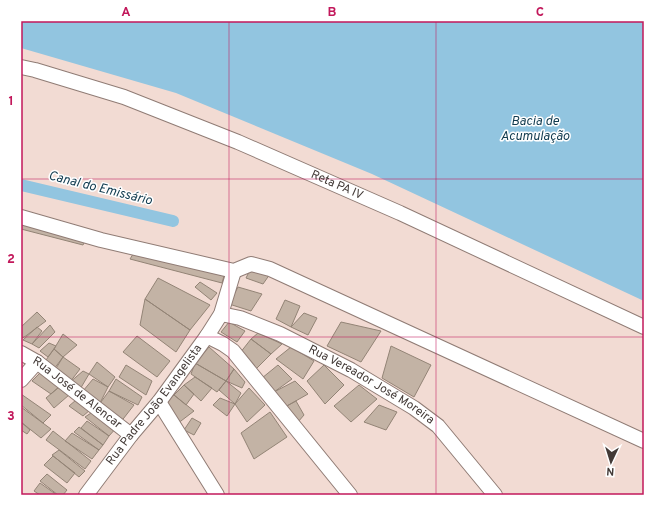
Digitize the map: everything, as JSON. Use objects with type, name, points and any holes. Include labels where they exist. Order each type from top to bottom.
[{"type":"street","name":"Reta PA IV","points":[[21,67],[124,97],[238,142],[400,213],[644,327]]},
{"type":"street","points":[[21,218],[101,240],[234,271],[251,264],[270,269],[644,441]]},
{"type":"street","name":"Rua Padre João Evangelista","points":[[86,495],[131,435],[159,402],[207,336],[221,314],[234,271]]},
{"type":"street","name":"Rua Vereador José Moreira","points":[[221,314],[240,318],[280,334],[351,370],[414,408],[438,426],[494,495]]},
{"type":"street","points":[[207,336],[224,344],[233,351],[350,495]]},
{"type":"street","name":"Rua José de Alencar","points":[[21,353],[37,362],[131,435]]},
{"type":"street","points":[[21,380],[37,362]]},
{"type":"street","points":[[159,402],[217,495]]},
{"type":"water","name":"Bacia de Acumulação","points":[[21,21],[644,21],[644,301],[372,174],[176,93],[21,48]]},
{"type":"building","points":[[21,221],[86,239],[83,245],[21,229]]},
{"type":"building","points":[[135,251],[224,276],[222,283],[130,259]]},
{"type":"building","points":[[251,268],[270,274],[263,284],[246,278]]},
{"type":"building","points":[[158,278],[210,305],[190,330],[145,299]]},
{"type":"building","points":[[200,282],[217,293],[211,300],[195,287]]},
{"type":"building","points":[[238,287],[262,294],[251,311],[229,304]]},
{"type":"building","points":[[145,299],[190,330],[176,352],[140,325]]},
{"type":"building","points":[[285,300],[300,306],[291,327],[276,319]]},
{"type":"building","points":[[37,312],[46,321],[23,338],[21,337],[21,327]]},
{"type":"building","points":[[304,313],[317,318],[308,335],[291,327]]},
{"type":"building","points":[[229,322],[245,331],[237,342],[221,332]]},
{"type":"building","points":[[341,322],[381,331],[361,362],[327,346]]},
{"type":"building","points":[[50,325],[55,332],[39,348],[32,344]]},
{"type":"building","points":[[37,327],[42,331],[32,344],[23,340]]},
{"type":"building","points":[[258,333],[282,344],[271,354],[251,339]]},
{"type":"building","points":[[63,334],[77,345],[63,357],[54,349]]},
{"type":"building","points":[[137,336],[170,361],[157,377],[123,352]]},
{"type":"building","points":[[251,339],[271,354],[255,370],[240,353]]},
{"type":"building","points":[[49,343],[56,346],[48,357],[40,351]]},
{"type":"building","points":[[391,346],[431,365],[414,397],[382,378]]},
{"type":"building","points":[[209,347],[234,369],[226,381],[195,363]]},
{"type":"building","points":[[291,347],[314,361],[303,379],[276,359]]},
{"type":"building","points":[[54,349],[63,357],[54,369],[46,360]]},
{"type":"building","points":[[63,357],[80,369],[70,382],[55,370]]},
{"type":"building","points":[[97,362],[115,377],[108,387],[89,374]]},
{"type":"building","points":[[195,363],[226,381],[217,392],[191,374]]},
{"type":"building","points":[[126,365],[152,381],[146,395],[119,377]]},
{"type":"building","points":[[278,365],[292,379],[274,392],[262,378]]},
{"type":"building","points":[[324,365],[344,385],[325,404],[307,381]]},
{"type":"building","points":[[234,369],[245,382],[242,388],[226,381]]},
{"type":"building","points":[[83,371],[89,374],[79,391],[69,383]]},
{"type":"building","points":[[40,373],[59,387],[51,394],[32,381]]},
{"type":"building","points":[[195,377],[212,388],[201,401],[184,385]]},
{"type":"building","points":[[93,379],[108,387],[100,403],[83,391]]},
{"type":"building","points":[[116,379],[142,397],[138,405],[109,391]]},
{"type":"building","points":[[226,381],[241,393],[235,404],[219,390]]},
{"type":"building","points":[[295,381],[308,394],[285,407],[274,392]]},
{"type":"building","points":[[184,385],[194,394],[186,405],[174,395]]},
{"type":"building","points":[[359,385],[377,399],[351,422],[334,406]]},
{"type":"building","points":[[59,387],[69,395],[54,408],[46,398]]},
{"type":"building","points":[[249,388],[265,405],[247,422],[235,404]]},
{"type":"building","points":[[109,391],[134,405],[120,423],[98,406]]},
{"type":"building","points":[[21,394],[51,415],[43,423],[21,405]]},
{"type":"building","points":[[174,395],[194,411],[177,424],[166,401]]},
{"type":"building","points":[[220,398],[235,404],[227,416],[213,405]]},
{"type":"building","points":[[76,400],[90,410],[83,416],[69,406]]},
{"type":"building","points":[[296,401],[304,415],[298,422],[285,407]]},
{"type":"building","points":[[379,405],[397,412],[386,430],[364,422]]},
{"type":"building","points":[[21,407],[51,429],[41,438],[21,422]]},
{"type":"building","points":[[94,411],[117,427],[109,436],[85,417]]},
{"type":"building","points":[[270,412],[287,437],[254,459],[241,433]]},
{"type":"building","points":[[192,418],[201,423],[194,435],[184,430]]},
{"type":"building","points":[[87,421],[109,436],[103,445],[81,428]]},
{"type":"building","points":[[21,422],[30,430],[27,434],[21,430]]},
{"type":"building","points":[[79,427],[103,445],[99,450],[74,432]]},
{"type":"building","points":[[53,431],[91,461],[85,469],[46,440]]},
{"type":"building","points":[[72,433],[99,450],[92,459],[65,441]]},
{"type":"building","points":[[59,450],[85,471],[79,477],[52,455]]},
{"type":"building","points":[[53,456],[75,473],[67,483],[44,465]]},
{"type":"building","points":[[47,474],[67,490],[63,495],[58,495],[40,481]]},
{"type":"building","points":[[40,483],[57,495],[40,495],[34,491]]},
{"type":"waterway","name":"Canal do Emissário","points":[[21,185],[173,221]]}]
